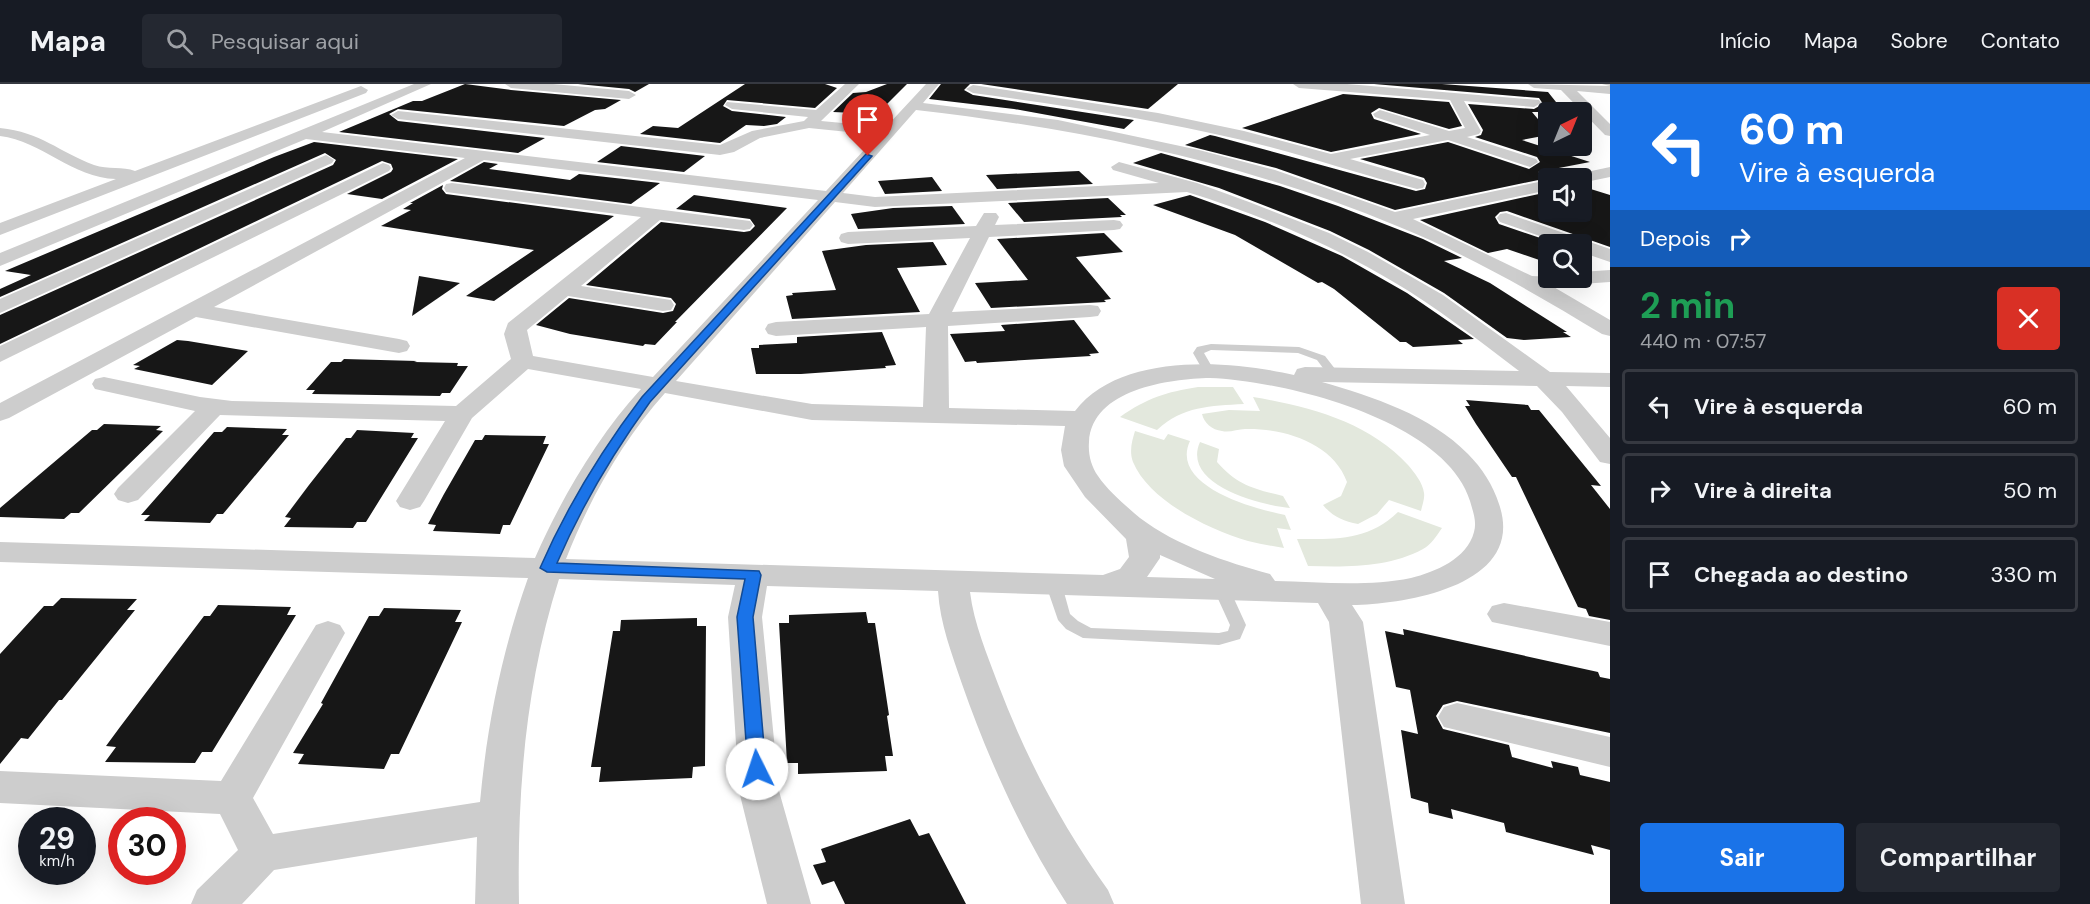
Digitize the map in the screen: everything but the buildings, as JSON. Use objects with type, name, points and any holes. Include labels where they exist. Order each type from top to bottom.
[{"type":"street","points":[[0,229],[377,84]]},
{"type":"street","points":[[0,260],[425,84]]},
{"type":"street","points":[[512,84],[557,86],[629,95]]},
{"type":"street","points":[[398,115],[720,150],[729,149],[757,134],[814,119],[853,84]]},
{"type":"street","points":[[497,904],[497,858],[504,763],[515,683],[531,616],[547,568],[568,520],[616,439],[658,385],[933,84]]},
{"type":"street","points":[[1044,98],[1051,84]]},
{"type":"street","points":[[1299,84],[1534,103]]},
{"type":"street","points":[[1534,84],[1610,90]]},
{"type":"street","points":[[523,98],[557,86]]},
{"type":"street","points":[[1565,87],[1610,132]]},
{"type":"street","points":[[973,89],[1044,98],[1185,123],[1330,158],[1417,184]]},
{"type":"street","points":[[1330,158],[1474,131],[1454,96]]},
{"type":"street","points":[[732,105],[890,132]]},
{"type":"street","points":[[914,106],[1031,120],[1148,141],[1275,175],[1394,218],[1469,251],[1536,286],[1610,329]]},
{"type":"street","points":[[464,123],[493,109]]},
{"type":"street","points":[[1380,114],[1530,162]]},
{"type":"street","points":[[1148,141],[1185,123]]},
{"type":"street","points":[[0,132],[23,134],[91,171],[121,174],[144,172]]},
{"type":"street","points":[[303,134],[875,202],[1191,187]]},
{"type":"street","points":[[0,413],[480,156]]},
{"type":"street","points":[[0,307],[326,160]]},
{"type":"street","points":[[1119,167],[1191,187],[1307,231],[1383,268],[1436,299],[1544,379],[1561,396],[1610,456]]},
{"type":"street","points":[[0,356],[383,168]]},
{"type":"street","points":[[1592,176],[1610,172]]},
{"type":"street","points":[[266,187],[325,196]]},
{"type":"street","points":[[1394,218],[1538,187]]},
{"type":"street","points":[[452,188],[744,225]]},
{"type":"street","points":[[936,415],[937,325],[940,314],[1001,197]]},
{"type":"street","points":[[523,362],[515,334],[516,328],[656,214]]},
{"type":"street","points":[[1506,218],[1550,234]]},
{"type":"street","points":[[848,238],[1114,225]]},
{"type":"street","points":[[1592,249],[1610,256]]},
{"type":"street","points":[[173,271],[241,284]]},
{"type":"street","points":[[1536,286],[1610,276]]},
{"type":"street","points":[[1536,286],[1610,283]]},
{"type":"street","points":[[563,289],[663,305]]},
{"type":"street","points":[[193,310],[399,346]]},
{"type":"street","points":[[776,329],[1090,311]]},
{"type":"street","points":[[523,362],[812,412],[1083,418]]},
{"type":"street","points":[[410,501],[462,414],[523,362]]},
{"type":"street","points":[[1105,586],[1131,576],[1145,558],[1141,537],[1087,482],[1079,464],[1076,432],[1092,406],[1122,387],[1164,375],[1209,372],[1610,380]]},
{"type":"street","points":[[0,552],[1328,593],[1380,593],[1425,586],[1452,575],[1472,562],[1485,545],[1490,527],[1488,507],[1470,474],[1446,450],[1424,432],[1396,417],[1337,393],[1306,384],[1243,373]]},
{"type":"street","points":[[1396,417],[1376,399],[1377,388],[1390,381],[1420,376]]},
{"type":"street","points":[[104,384],[214,407],[462,414]]},
{"type":"street","points":[[128,494],[214,407]]},
{"type":"street","points":[[1122,519],[1155,540],[1206,565],[1280,586],[1328,593],[1347,622],[1383,904]]},
{"type":"street","points":[[753,575],[745,617],[759,791],[789,904]]},
{"type":"street","points":[[953,581],[955,612],[994,724],[1064,866],[1092,904]]},
{"type":"street","points":[[1504,614],[1610,634]]},
{"type":"street","points":[[232,798],[328,633]]},
{"type":"street","points":[[1457,717],[1610,752]]},
{"type":"street","points":[[0,787],[232,798]]},
{"type":"street","points":[[232,798],[262,854]]},
{"type":"street","points":[[213,904],[262,854],[500,816]]},
{"type":"lane","points":[[1605,84],[1610,84]]},
{"type":"lane","points":[[1209,372],[1198,353],[1201,349],[1211,347],[1306,351],[1321,358],[1334,374]]},
{"type":"lane","points":[[1054,585],[1062,617],[1071,627],[1089,634],[1219,639],[1234,635],[1238,625],[1221,590]]},
{"type":"shaded area","points":[[1198,387],[1233,387],[1244,404],[1208,407],[1187,412],[1157,430],[1120,417],[1157,397]]},
{"type":"shaded area","points":[[1253,397],[1295,405],[1337,418],[1375,438],[1392,450],[1418,478],[1424,495],[1421,511],[1389,500],[1377,514],[1358,524],[1343,520],[1323,505],[1341,496],[1347,482],[1331,457],[1319,448],[1305,440],[1275,431],[1245,429],[1228,432],[1218,430],[1209,426],[1203,417],[1202,414],[1229,410],[1260,411]]},
{"type":"shaded area","points":[[1135,431],[1164,440],[1168,434],[1190,441],[1187,457],[1192,471],[1203,483],[1236,501],[1285,515],[1291,530],[1277,528],[1284,548],[1248,541],[1216,530],[1166,501],[1141,476],[1133,462],[1131,450]]},
{"type":"shaded area","points":[[1200,442],[1219,449],[1217,462],[1232,476],[1255,488],[1283,496],[1290,508],[1243,497],[1212,481],[1202,470],[1197,457]]},
{"type":"shaded area","points":[[1398,512],[1442,528],[1426,547],[1396,560],[1367,565],[1308,566],[1297,539],[1338,538],[1363,533],[1387,521]]},
{"type":"route","points":[[757,769],[745,617],[753,575],[547,568],[568,520],[593,477],[616,439],[646,399],[678,367],[868,156]]}]
